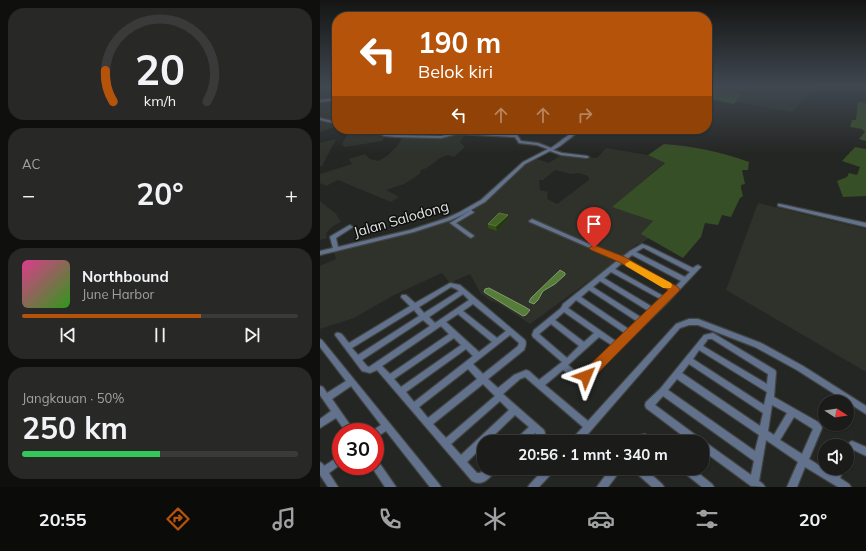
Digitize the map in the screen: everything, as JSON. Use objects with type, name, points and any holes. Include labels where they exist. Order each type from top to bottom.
[{"type":"street","points":[[320,119],[332,123]]},
{"type":"street","points":[[385,134],[390,136],[441,137],[454,134]]},
{"type":"street","points":[[477,134],[516,136],[520,142],[538,144],[561,154],[587,157]]},
{"type":"street","name":"Jalan Salodong","points":[[320,253],[412,231],[449,219],[483,200],[524,163],[551,150],[573,134]]},
{"type":"street","points":[[780,205],[866,225]]},
{"type":"street","points":[[471,236],[453,223],[478,208]]},
{"type":"street","points":[[532,221],[622,260],[675,290]]},
{"type":"street","points":[[336,249],[333,237],[350,227]]},
{"type":"street","points":[[642,246],[646,247],[696,269],[618,346],[583,379],[580,379],[535,335],[564,309],[565,306],[632,252],[642,246]]},
{"type":"street","points":[[632,252],[685,280]]},
{"type":"street","points":[[611,269],[666,300]]},
{"type":"street","points":[[600,278],[654,311]]},
{"type":"street","points":[[348,347],[449,285],[457,286],[512,331],[523,342],[523,345],[428,423]]},
{"type":"street","points":[[588,287],[643,322]]},
{"type":"street","points":[[358,359],[463,291]]},
{"type":"street","points":[[404,297],[424,316],[454,334],[478,356]]},
{"type":"street","points":[[576,297],[630,333]]},
{"type":"street","points":[[338,334],[368,370],[378,366],[474,300]]},
{"type":"street","points":[[564,309],[618,346]]},
{"type":"street","points":[[459,311],[497,342]]},
{"type":"street","points":[[551,320],[584,346]]},
{"type":"street","points":[[582,435],[678,326],[694,322],[716,328],[772,352],[866,410]]},
{"type":"street","points":[[413,407],[512,331]]},
{"type":"street","points":[[540,384],[599,333]]},
{"type":"street","points":[[389,379],[454,334]]},
{"type":"street","points":[[688,435],[649,406],[677,374],[706,337],[713,336],[767,367],[772,372],[770,395],[759,459],[757,485]]},
{"type":"street","points":[[320,342],[436,487]]},
{"type":"street","points":[[400,392],[466,345]]},
{"type":"street","points":[[698,346],[770,395],[792,412],[818,428],[804,461],[796,486]]},
{"type":"street","points":[[688,360],[767,411]]},
{"type":"street","points":[[468,364],[482,379],[538,430],[530,435]]},
{"type":"street","points":[[378,366],[478,479],[485,475]]},
{"type":"street","points":[[446,443],[524,373],[540,384],[590,427]]},
{"type":"street","points":[[677,374],[804,461],[846,487]]},
{"type":"street","points":[[326,398],[351,382]]},
{"type":"street","points":[[320,389],[344,423]]},
{"type":"street","points":[[663,390],[759,459]]},
{"type":"street","points":[[461,461],[515,410]]},
{"type":"street","points":[[775,441],[792,412]]},
{"type":"street","points":[[320,424],[336,413]]},
{"type":"street","points":[[854,447],[866,452]]},
{"type":"street","points":[[709,450],[757,485]]},
{"type":"street","points":[[332,464],[322,470],[333,487]]},
{"type":"street","points":[[383,475],[391,487]]},
{"type":"street","points":[[533,487],[544,475]]},
{"type":"street","points":[[602,487],[611,475]]},
{"type":"street","points":[[645,475],[659,487]]},
{"type":"street","points":[[694,475],[709,487]]},
{"type":"street","points":[[835,480],[837,475]]},
{"type":"shaded area","points":[[320,109],[332,109],[332,128],[320,132]]},
{"type":"shaded area","points":[[774,109],[795,109],[792,112]]},
{"type":"shaded area","points":[[857,109],[866,109],[866,141],[859,139],[865,132],[862,129],[850,127],[852,120],[856,120]]},
{"type":"shaded area","points":[[347,134],[381,134],[385,136],[382,141],[345,147],[342,144]]},
{"type":"shaded area","points":[[466,134],[460,142],[465,147],[454,157],[448,155],[440,158],[427,168],[421,170],[420,174],[404,184],[386,190],[399,197],[391,202],[338,180],[326,186],[320,183],[320,174],[352,164],[349,159],[365,154],[370,159],[378,161],[387,156],[397,146],[403,137],[439,137]]},
{"type":"shaded area","points":[[336,139],[322,166],[320,166],[320,143]]},
{"type":"shaded area","points":[[664,144],[707,150],[749,162],[748,170],[742,170],[745,184],[741,185],[743,196],[740,198],[731,217],[722,215],[718,225],[705,223],[701,237],[683,258],[641,234],[653,221],[612,207],[665,163],[648,155]]},
{"type":"shaded area","points":[[855,147],[866,149],[866,196],[843,197],[837,181],[847,177],[849,173],[857,175],[860,167],[842,161]]},
{"type":"shaded area","points":[[606,148],[648,155],[665,162],[613,207],[653,221],[642,234],[650,237],[641,244],[637,244],[622,257],[530,324],[498,303],[491,301],[481,294],[470,274],[450,283],[442,273],[394,295],[354,318],[320,329],[320,266],[336,259],[334,251],[450,220],[454,221],[481,204],[523,165],[534,158],[549,163],[561,155],[597,158]],"holes":[[[555,170],[571,174],[579,173],[588,176],[589,180],[557,204],[547,199],[548,192],[540,190],[539,180],[543,180]]]},
{"type":"shaded area","points":[[320,201],[336,214],[341,222],[333,226],[326,233],[327,238],[320,240]]},
{"type":"shaded area","points":[[758,203],[866,229],[866,372],[726,290]]},
{"type":"shaded area","points":[[560,270],[565,273],[565,275],[555,284],[543,291],[534,304],[529,302],[531,298]]},
{"type":"shaded area","points":[[489,288],[530,310],[523,316],[484,292],[485,289]]},
{"type":"building","points":[[499,213],[508,215],[496,226],[488,224]]},
{"type":"slow traffic","points":[[630,264],[667,285]]},
{"type":"route","points":[[586,376],[675,290],[622,260],[594,248]]}]
